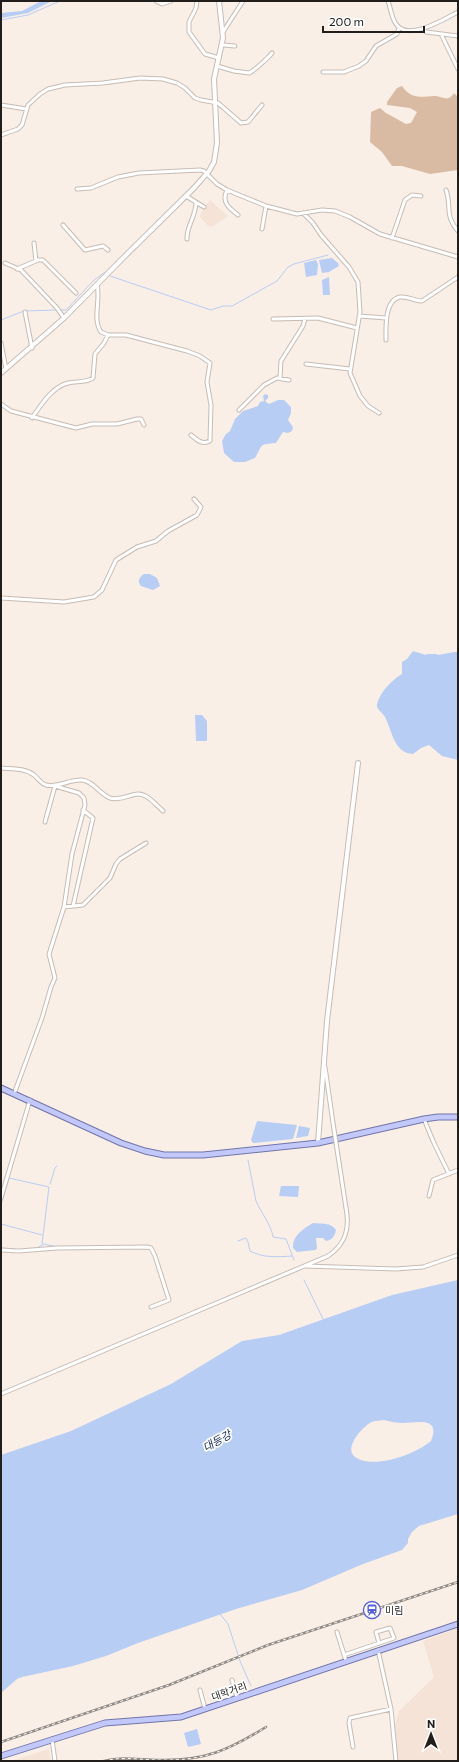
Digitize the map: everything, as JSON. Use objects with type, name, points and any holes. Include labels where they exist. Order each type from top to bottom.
[{"type":"main road","points":[[1,1088],[121,1143],[145,1151],[164,1155],[203,1155],[318,1143],[424,1119],[458,1117]]},
{"type":"main road","name":"대학거리","points":[[1,1756],[105,1723],[180,1717],[458,1624]]},
{"type":"street","points":[[156,1],[162,4],[171,1]]},
{"type":"street","points":[[197,1],[196,8],[188,22],[189,32],[205,54],[219,58]]},
{"type":"street","points":[[1,373],[32,348],[64,318],[207,174],[214,162],[216,151],[214,79],[223,45],[219,1]]},
{"type":"street","points":[[223,32],[243,1]]},
{"type":"street","points":[[388,1],[393,20],[405,31],[423,29],[458,12]]},
{"type":"street","points":[[323,72],[344,72],[359,66],[370,57],[376,46],[395,37],[400,28]]},
{"type":"street","points":[[423,29],[426,32],[458,36]]},
{"type":"street","points":[[441,34],[458,69]]},
{"type":"street","points":[[223,45],[235,46]]},
{"type":"street","points":[[217,66],[234,71],[249,73],[258,65],[267,60],[272,53]]},
{"type":"street","points":[[1,135],[18,129],[22,125],[26,109],[33,99],[54,87],[65,85],[140,78],[172,81],[185,88],[195,98],[218,103],[225,107],[241,123],[246,124],[262,105]]},
{"type":"street","points":[[1,105],[26,109]]},
{"type":"street","points":[[77,189],[91,188],[118,177],[139,173],[196,170],[204,171],[217,184],[227,190],[266,206],[297,214],[322,210],[335,211],[350,217],[380,234],[458,257]]},
{"type":"street","points":[[227,190],[224,199],[226,204],[238,215]]},
{"type":"street","points":[[446,190],[449,216],[453,225],[458,231]]},
{"type":"street","points":[[392,238],[405,200],[412,195],[421,196]]},
{"type":"street","points":[[186,196],[204,207]]},
{"type":"street","points":[[187,239],[188,231],[195,213],[196,202]]},
{"type":"street","points":[[262,229],[266,206]]},
{"type":"street","points":[[303,213],[313,223],[321,235],[354,274],[359,290],[360,316],[350,369],[352,381],[360,396],[368,406],[379,413]]},
{"type":"street","points":[[64,225],[85,250],[103,246],[108,250]]},
{"type":"street","points":[[34,243],[36,261]]},
{"type":"street","points":[[17,269],[36,261],[44,260],[76,292]]},
{"type":"street","points":[[6,263],[21,270],[47,297],[64,318]]},
{"type":"street","points":[[386,340],[386,318],[392,304],[399,298],[422,301],[458,277]]},
{"type":"street","points":[[97,284],[99,291],[97,325],[101,332],[108,335],[126,336],[187,351],[200,356],[210,364],[207,382],[211,405],[210,441],[207,443],[198,441],[191,435]]},
{"type":"street","points":[[25,312],[32,348]]},
{"type":"street","points":[[360,316],[386,318]]},
{"type":"street","points":[[273,319],[324,319],[357,328]]},
{"type":"street","points":[[280,378],[281,361],[303,326],[305,319]]},
{"type":"street","points":[[32,418],[58,388],[66,383],[86,381],[93,378],[95,354],[104,343],[108,335]]},
{"type":"street","points":[[1,343],[6,369]]},
{"type":"street","points":[[306,364],[350,369]]},
{"type":"street","points":[[239,410],[264,385],[280,378],[289,380]]},
{"type":"street","points":[[1,404],[11,411],[32,418],[76,428],[97,424],[116,424],[137,419],[141,419],[144,425]]},
{"type":"street","points":[[211,428],[216,429]]},
{"type":"street","points":[[1,598],[64,602],[94,597],[102,590],[116,560],[137,547],[156,541],[168,531],[197,514],[201,507],[194,499]]},
{"type":"street","points":[[318,1143],[334,955],[358,763]]},
{"type":"street","points":[[1,768],[26,771],[34,775],[44,784],[79,793],[85,801],[72,854],[64,907],[49,954],[55,978],[14,1094]]},
{"type":"street","points":[[55,786],[73,781],[86,780],[102,794],[111,798],[122,798],[138,794],[145,796],[163,811]]},
{"type":"street","points":[[45,822],[55,786]]},
{"type":"street","points":[[74,906],[93,818],[83,810]]},
{"type":"street","points":[[64,907],[81,907],[110,878],[116,864],[120,859],[146,843]]},
{"type":"street","points":[[1,1394],[328,1256],[340,1246],[347,1233],[346,1208],[324,1065]]},
{"type":"street","points":[[1,1198],[30,1100]]},
{"type":"street","points":[[424,1119],[433,1141],[450,1174]]},
{"type":"street","points":[[429,1196],[433,1180],[458,1170]]},
{"type":"street","points":[[1,1250],[19,1252],[57,1248],[151,1248],[169,1300],[151,1308]]},
{"type":"street","points":[[303,1266],[396,1269],[423,1267],[458,1255]]},
{"type":"street","points":[[344,1655],[394,1638],[390,1628],[376,1632],[379,1643]]},
{"type":"street","points":[[337,1632],[346,1661]]},
{"type":"street","points":[[378,1650],[391,1709],[396,1761]]},
{"type":"street","points":[[232,1680],[238,1698]]},
{"type":"street","points":[[200,1690],[205,1709]]},
{"type":"street","points":[[353,1747],[349,1723],[350,1718],[391,1709]]},
{"type":"street","points":[[52,1740],[56,1761]]},
{"type":"shaded area","points":[[402,86],[409,93],[416,96],[437,96],[450,98],[454,93],[458,97],[458,170],[430,174],[402,166],[392,166],[382,152],[370,142],[371,112],[380,108],[406,124],[411,123],[417,112],[410,108],[387,105],[387,102],[397,88]]},
{"type":"shaded area","points":[[210,200],[228,216],[212,227],[208,226],[199,216]]},
{"type":"shaded area","points":[[458,1628],[458,1761],[398,1761],[395,1725],[399,1711],[434,1677],[423,1641]]},
{"type":"shaded area","points":[[49,1749],[51,1761],[11,1761]]},
{"type":"water","points":[[41,1],[52,1],[28,13],[1,18],[1,13],[22,11]]},
{"type":"water","points":[[332,258],[338,263],[339,266],[329,272],[322,273],[319,260]]},
{"type":"water","points":[[316,260],[318,264],[317,275],[306,277],[304,263]]},
{"type":"water","points":[[329,277],[330,295],[323,295],[322,280]]},
{"type":"water","points":[[265,394],[268,395],[268,398],[265,401],[269,404],[278,400],[284,400],[291,407],[291,413],[288,420],[293,427],[292,431],[288,433],[283,432],[276,443],[262,446],[255,458],[245,462],[234,462],[224,453],[222,441],[226,434],[230,431],[235,419],[243,411],[258,406],[260,402],[264,401],[263,396]]},
{"type":"water","points":[[144,574],[150,574],[157,578],[160,586],[153,590],[141,586],[139,579]]},
{"type":"water","points":[[413,651],[426,655],[458,652],[458,760],[442,756],[429,745],[421,748],[413,754],[402,750],[394,740],[385,717],[378,708],[377,705],[380,696],[390,683],[402,674],[402,662],[407,659]]},
{"type":"water","points":[[195,715],[202,715],[207,721],[207,741],[196,741]]},
{"type":"water","points":[[257,1121],[297,1125],[293,1139],[253,1143],[251,1140]]},
{"type":"water","points":[[299,1126],[310,1128],[308,1136],[296,1138]]},
{"type":"water","points":[[281,1186],[299,1186],[298,1197],[279,1196]]},
{"type":"water","points":[[313,1223],[326,1224],[334,1227],[336,1230],[334,1236],[332,1239],[326,1241],[323,1238],[316,1238],[317,1249],[315,1250],[297,1252],[293,1248],[296,1236]]},
{"type":"water","name":"대동강","points":[[458,1280],[458,1514],[419,1526],[412,1532],[408,1539],[408,1543],[402,1550],[363,1564],[302,1590],[236,1609],[138,1643],[106,1656],[73,1666],[22,1677],[17,1679],[1,1693],[1,1455],[71,1431],[171,1384],[242,1341],[279,1335],[392,1295]],"holes":[[[384,1420],[401,1423],[421,1422],[430,1424],[433,1428],[431,1441],[415,1451],[393,1459],[371,1462],[354,1456],[351,1447],[356,1437],[364,1427],[372,1422]]]},
{"type":"water","points":[[197,1729],[201,1744],[188,1747],[184,1733]]},
{"type":"waterway","points":[[1,20],[28,15],[60,1]]},
{"type":"waterway","points":[[110,276],[211,310],[223,306],[232,306],[277,281],[288,267],[294,264],[328,255]]},
{"type":"waterway","points":[[60,310],[66,310],[93,281],[105,272]]},
{"type":"waterway","points":[[1,320],[24,311],[56,310]]},
{"type":"waterway","points":[[248,1160],[256,1201],[272,1232],[273,1237],[286,1239],[294,1260]]},
{"type":"waterway","points":[[50,1184],[57,1166]]},
{"type":"waterway","points":[[1,1205],[9,1178],[49,1187],[42,1244]]},
{"type":"waterway","points":[[1,1224],[42,1235]]},
{"type":"waterway","points":[[238,1241],[246,1238],[250,1251],[260,1255],[276,1257],[292,1256]]},
{"type":"waterway","points":[[37,1248],[44,1244],[58,1247]]},
{"type":"waterway","points":[[1,1248],[14,1249]]},
{"type":"waterway","points":[[304,1280],[323,1319]]},
{"type":"waterway","points":[[220,1614],[228,1624],[240,1661],[251,1686]]},
{"type":"railway","points":[[1,1742],[169,1685],[268,1645],[458,1582]]},
{"type":"railway","points":[[104,1761],[125,1758],[175,1760],[203,1756],[228,1748],[266,1727]]},
{"type":"place","name":"미림","points":[[372,1610]]}]
